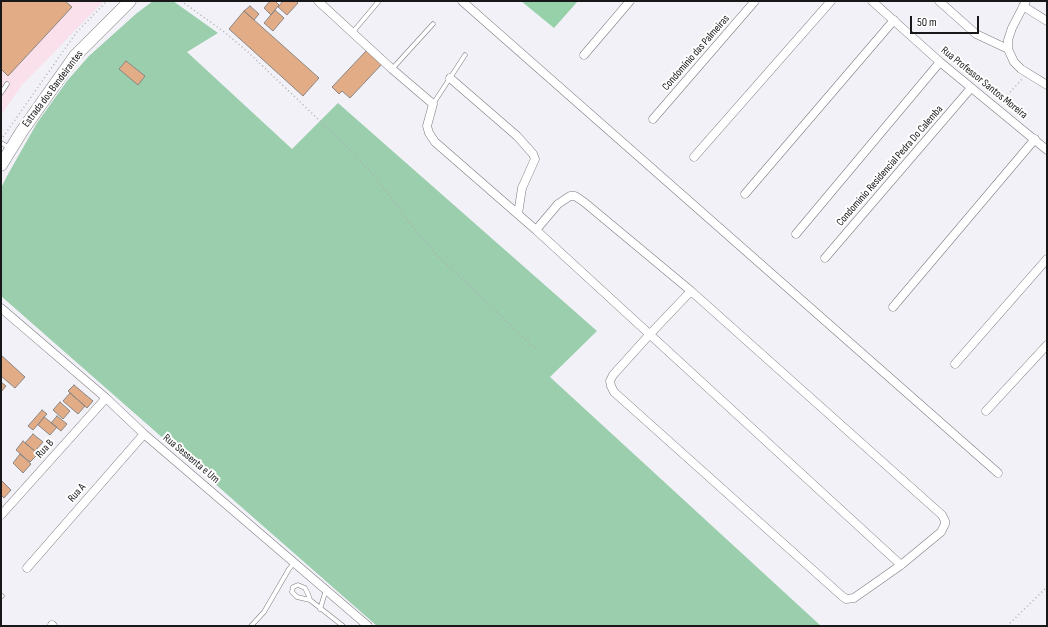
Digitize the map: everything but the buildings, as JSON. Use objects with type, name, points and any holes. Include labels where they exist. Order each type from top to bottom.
[{"type":"main road","name":"Estrada dos Bandeirantes","points":[[1,165],[4,144],[22,131],[75,56],[130,1]]},
{"type":"street","points":[[318,1],[392,69],[433,104],[427,126],[429,134],[435,142],[536,230],[901,565]]},
{"type":"street","points":[[462,1],[998,473]]},
{"type":"street","points":[[584,55],[630,1]]},
{"type":"street","name":"Condomínio das Palmeiras","points":[[653,119],[755,1]]},
{"type":"street","points":[[694,157],[831,1]]},
{"type":"street","name":"Rua Professor Santos Moreira","points":[[872,1],[940,62],[1047,150]]},
{"type":"street","points":[[939,1],[976,34],[1008,49]]},
{"type":"street","points":[[1047,21],[1024,3],[1008,40],[1008,49],[1014,62],[1027,73],[1047,85]]},
{"type":"street","points":[[745,194],[894,20]]},
{"type":"street","points":[[796,234],[940,62]]},
{"type":"street","points":[[450,78],[511,130],[527,145],[533,154],[535,159],[522,188],[518,214]]},
{"type":"street","name":"Condominio Residencial Pedra Do Calemba","points":[[825,258],[971,88]]},
{"type":"street","points":[[893,307],[1035,139]]},
{"type":"street","points":[[536,230],[558,204],[570,196],[575,196],[584,202],[691,291],[944,518],[946,524],[941,532],[901,565],[854,598],[846,599],[618,397],[611,386],[610,381],[612,375],[691,291]]},
{"type":"street","points":[[956,364],[1047,259]]},
{"type":"street","name":"Rua Sessenta e Um","points":[[1,308],[106,398],[144,434],[368,626]]},
{"type":"street","points":[[986,411],[1047,346]]},
{"type":"street","name":"Rua B","points":[[1,515],[106,398]]},
{"type":"street","name":"Rua A","points":[[27,568],[144,434]]},
{"type":"lane","points":[[352,32],[379,1]]},
{"type":"lane","points":[[392,69],[433,24]]},
{"type":"lane","points":[[433,104],[465,55]]},
{"type":"lane","points":[[1,93],[7,84]]},
{"type":"lane","points":[[251,626],[264,612],[278,591],[294,562]]},
{"type":"lane","points":[[310,600],[296,597],[292,592],[292,587],[298,585],[305,588],[310,600],[343,626]]},
{"type":"lane","points":[[320,609],[326,590]]},
{"type":"path","points":[[4,144],[76,33],[107,1]]},
{"type":"path","points":[[181,1],[224,31],[248,52],[344,144],[375,176],[425,242],[488,305],[536,349]]},
{"type":"path","points":[[996,108],[1027,73]]},
{"type":"path","points":[[1007,626],[1047,587]]},
{"type":"shaded area","points":[[1,1],[104,1],[22,85],[1,115]]},
{"type":"green space","points":[[153,1],[173,1],[218,33],[187,52],[292,149],[338,103],[597,331],[550,377],[821,626],[377,626],[1,296],[1,188],[7,176],[37,123],[67,81],[89,56],[137,13]]},
{"type":"green space","points":[[521,1],[578,1],[554,28]]}]
